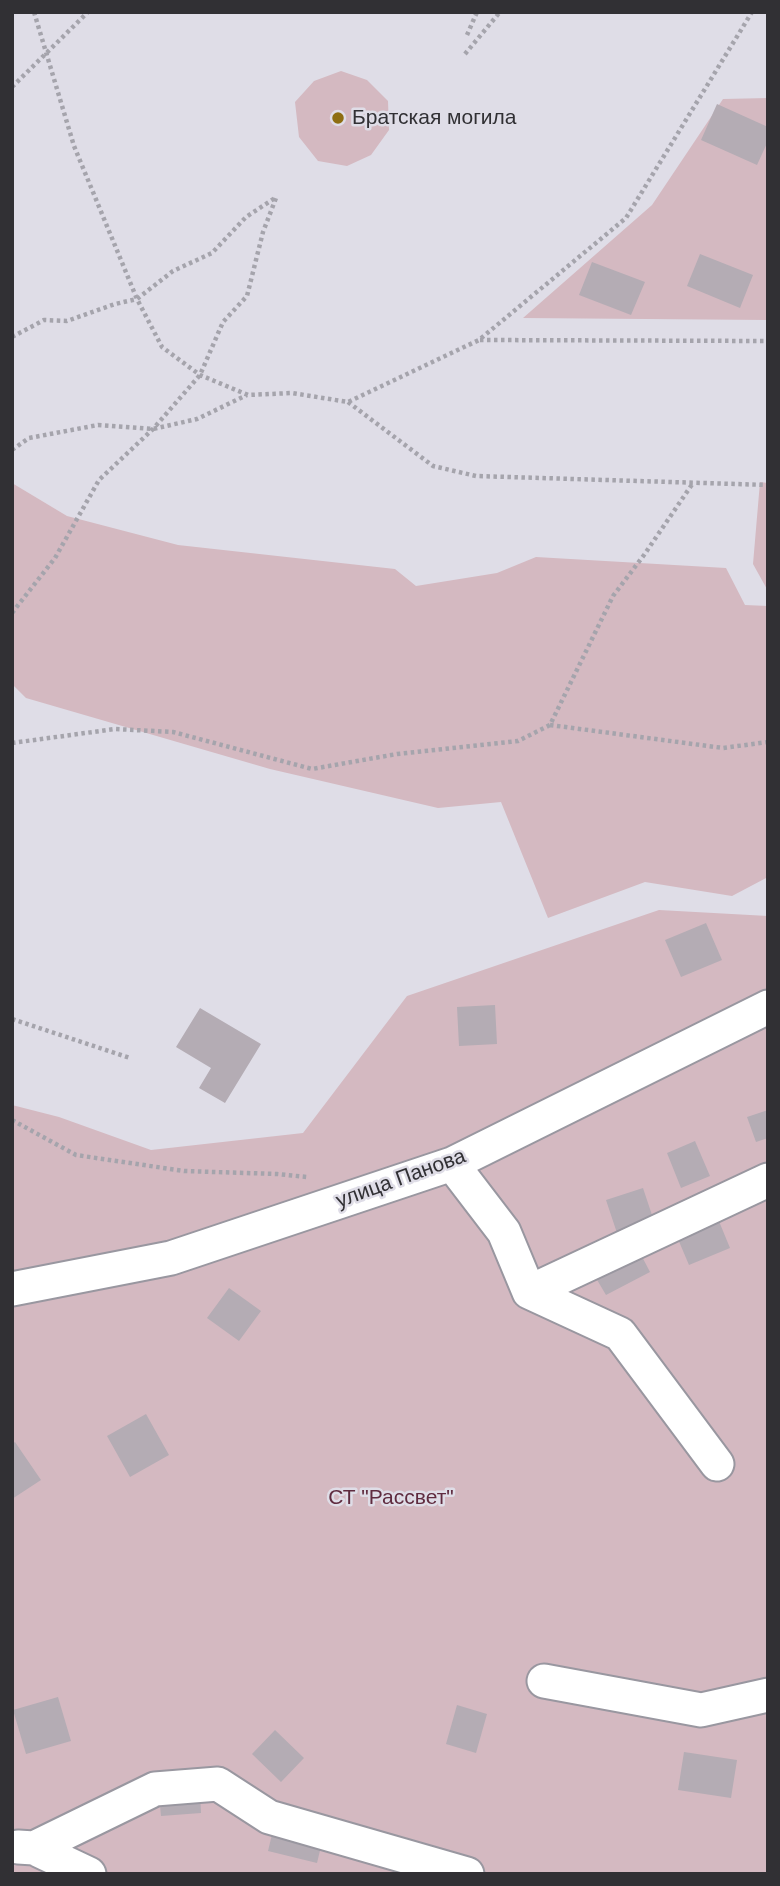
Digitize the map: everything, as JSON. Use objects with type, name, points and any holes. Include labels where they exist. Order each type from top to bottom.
[{"type":"street","name":"улица Панова","points":[[12,1289],[171,1258],[452,1164],[768,1007]]},
{"type":"street","points":[[452,1164],[504,1232],[529,1292],[620,1334],[717,1464]]},
{"type":"street","points":[[529,1292],[768,1180]]},
{"type":"street","points":[[544,1681],[701,1710],[768,1695]]},
{"type":"street","points":[[23,1848],[155,1789],[218,1784],[269,1816],[467,1874]]},
{"type":"street","points":[[23,1848],[89,1874]]},
{"type":"path","points":[[34,12],[74,146],[137,299],[162,347],[200,375],[248,395]]},
{"type":"path","points":[[12,87],[88,12]]},
{"type":"path","points":[[467,35],[477,12]]},
{"type":"path","points":[[465,54],[500,12]]},
{"type":"path","points":[[348,402],[479,340],[626,218],[752,12]]},
{"type":"path","points":[[12,337],[44,320],[67,321],[137,299],[173,271],[212,253],[246,217],[276,198],[263,232],[247,296],[223,322],[200,375],[153,429],[99,480],[55,558],[12,613]]},
{"type":"path","points":[[479,340],[768,341]]},
{"type":"path","points":[[12,450],[29,438],[98,425],[153,429],[197,419],[248,395],[292,393],[348,402],[433,466],[476,476],[768,485]]},
{"type":"path","points":[[550,725],[613,596],[693,483]]},
{"type":"path","points":[[12,743],[114,729],[173,732],[312,769],[397,754],[518,741],[550,725],[723,748],[768,742]]},
{"type":"path","points":[[12,1019],[130,1058]]},
{"type":"path","points":[[12,1120],[75,1156],[184,1171],[316,1178]]},
{"type":"green space","points":[[341,71],[367,80],[388,101],[389,130],[371,155],[347,166],[318,161],[299,137],[295,102],[314,81]]},
{"type":"green space","points":[[768,98],[768,320],[523,318],[652,205],[723,99]]},
{"type":"green space","points":[[760,482],[768,483],[768,591],[753,564]]},
{"type":"green space","points":[[12,483],[67,516],[178,545],[395,569],[416,586],[497,573],[536,557],[726,568],[745,605],[768,606],[768,877],[732,896],[645,882],[548,918],[501,802],[438,808],[270,769],[26,698],[12,684]]},
{"type":"green space","name":"СТ \"Рассвет\"","points":[[659,910],[768,916],[768,1874],[12,1874],[12,1105],[59,1117],[151,1150],[303,1133],[407,996]]},
{"type":"building","points":[[717,104],[768,127],[768,141],[757,165],[701,140]]},
{"type":"building","points":[[700,254],[753,275],[740,308],[687,286]]},
{"type":"building","points":[[592,262],[645,282],[631,315],[579,295]]},
{"type":"building","points":[[706,923],[722,960],[681,977],[665,940]]},
{"type":"building","points":[[495,1005],[497,1044],[459,1046],[457,1007]]},
{"type":"building","points":[[200,1008],[261,1044],[225,1103],[199,1088],[211,1068],[176,1047]]},
{"type":"building","points":[[768,1110],[768,1138],[756,1142],[747,1117]]},
{"type":"building","points":[[695,1141],[710,1176],[681,1188],[667,1153]]},
{"type":"building","points":[[643,1188],[655,1224],[618,1236],[606,1200]]},
{"type":"building","points":[[716,1214],[730,1248],[689,1265],[675,1232]]},
{"type":"building","points":[[638,1249],[650,1272],[606,1295],[593,1273]]},
{"type":"building","points":[[229,1288],[261,1311],[239,1341],[207,1318]]},
{"type":"building","points":[[146,1414],[169,1455],[130,1477],[107,1436]]},
{"type":"building","points":[[15,1442],[41,1480],[12,1499],[12,1444]]},
{"type":"building","points":[[58,1697],[71,1741],[26,1754],[13,1710]]},
{"type":"building","points":[[457,1705],[487,1714],[476,1753],[446,1744]]},
{"type":"building","points":[[275,1730],[304,1758],[281,1782],[252,1754]]},
{"type":"building","points":[[684,1752],[737,1760],[731,1798],[678,1790]]},
{"type":"building","points":[[200,1791],[201,1813],[161,1816],[159,1794]]},
{"type":"building","points":[[274,1826],[323,1838],[317,1863],[268,1851]]},
{"type":"place","name":"Братская могила","points":[[338,118]]}]
